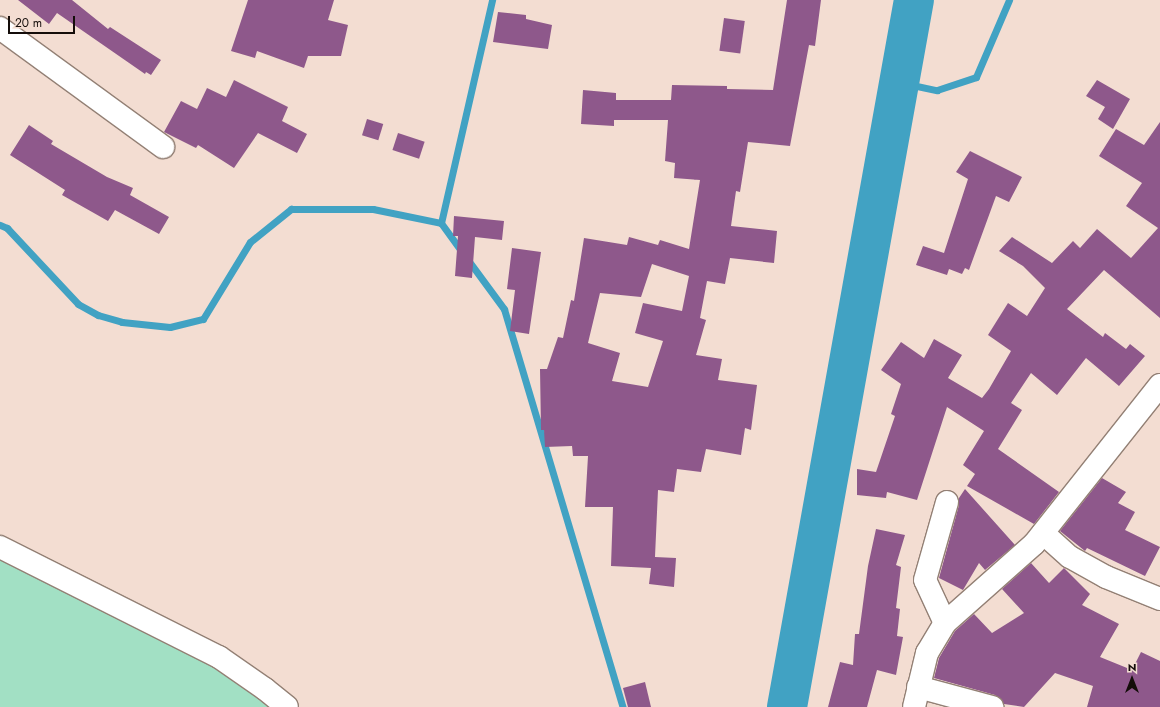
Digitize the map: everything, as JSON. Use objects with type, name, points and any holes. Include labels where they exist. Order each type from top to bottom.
[{"type":"street","points":[[0,28],[163,147]]},
{"type":"street","points":[[992,707],[916,697],[928,653],[945,623],[1034,544],[1160,385]]},
{"type":"street","points":[[945,623],[925,580],[947,502]]},
{"type":"street","points":[[1043,533],[1070,557],[1106,577],[1160,599]]},
{"type":"street","points":[[0,547],[219,657],[265,689],[287,707]]},
{"type":"green space","points":[[0,556],[222,664],[272,707],[0,707]]},
{"type":"building","points":[[18,0],[72,0],[108,29],[110,27],[161,60],[151,75],[146,72],[145,74],[57,13],[49,24]]},
{"type":"building","points":[[248,0],[334,0],[328,20],[348,25],[341,56],[308,56],[304,68],[257,51],[255,58],[231,51]]},
{"type":"building","points":[[787,0],[821,0],[815,46],[809,45],[790,146],[748,142],[740,192],[736,191],[731,226],[777,231],[774,263],[730,258],[725,284],[707,281],[700,318],[706,320],[696,355],[722,359],[718,380],[757,385],[751,430],[745,428],[741,455],[706,449],[701,472],[677,469],[674,492],[658,490],[655,557],[676,558],[674,587],[649,584],[651,568],[611,566],[613,507],[585,507],[588,456],[573,456],[572,446],[545,447],[544,430],[541,430],[540,369],[547,369],[558,337],[563,338],[571,300],[574,301],[584,238],[627,245],[629,237],[658,245],[660,240],[689,249],[700,180],[674,178],[675,163],[665,161],[668,120],[614,120],[614,126],[581,124],[583,90],[616,93],[616,100],[671,100],[672,85],[727,86],[727,89],[773,90]],"holes":[[[652,264],[689,276],[682,311],[643,303],[635,333],[663,341],[648,387],[612,381],[620,353],[588,343],[600,293],[641,297]]]},
{"type":"building","points":[[498,12],[526,15],[526,19],[552,25],[548,49],[493,42]]},
{"type":"building","points":[[724,18],[745,21],[740,54],[719,51]]},
{"type":"building","points":[[234,80],[288,107],[282,121],[307,134],[297,153],[258,133],[234,168],[198,145],[196,148],[164,132],[181,101],[197,109],[207,88],[226,97]]},
{"type":"building","points":[[1097,80],[1130,99],[1113,129],[1098,119],[1105,107],[1086,96]]},
{"type":"building","points":[[367,119],[383,124],[378,140],[362,135]]},
{"type":"building","points":[[1160,122],[1160,318],[1104,270],[1067,309],[1103,337],[1105,333],[1126,349],[1130,344],[1145,356],[1119,386],[1086,358],[1057,395],[1031,373],[1011,403],[1022,410],[998,449],[1059,492],[1034,524],[967,486],[975,474],[963,465],[984,431],[947,407],[917,500],[887,492],[886,498],[857,495],[857,469],[876,472],[895,416],[891,414],[901,384],[881,370],[901,342],[924,358],[934,339],[962,355],[948,378],[982,398],[989,389],[1011,351],[988,335],[1008,303],[1027,316],[1045,288],[1023,266],[999,251],[1012,237],[1052,263],[1073,241],[1080,248],[1097,229],[1131,258],[1158,228],[1126,206],[1142,183],[1099,156],[1116,129],[1144,145]]},
{"type":"building","points":[[29,125],[53,141],[51,144],[107,177],[133,188],[130,195],[169,217],[159,234],[115,210],[108,221],[62,195],[65,190],[10,155]]},
{"type":"building","points":[[398,133],[425,142],[419,159],[392,150]]},
{"type":"building","points":[[970,151],[1022,177],[1009,202],[996,196],[969,270],[965,268],[962,274],[949,269],[947,275],[916,265],[923,246],[944,253],[968,179],[956,172]]},
{"type":"building","points":[[454,216],[504,221],[502,240],[475,237],[472,278],[455,276],[458,236],[453,236]]},
{"type":"building","points":[[512,248],[541,252],[529,334],[510,331],[515,290],[507,289]]},
{"type":"building","points":[[1102,478],[1126,492],[1118,503],[1135,512],[1125,530],[1160,547],[1145,576],[1087,548],[1085,551],[1060,531]]},
{"type":"building","points":[[965,489],[1015,545],[985,570],[979,563],[963,590],[939,578],[959,505],[959,498]]},
{"type":"building","points":[[876,529],[905,535],[896,565],[901,567],[896,608],[900,609],[897,636],[903,637],[896,675],[877,670],[867,707],[828,707],[840,662],[853,665],[855,634],[859,634],[868,566]]},
{"type":"building","points":[[1031,563],[1049,583],[1064,568],[1090,594],[1082,605],[1119,624],[1100,657],[1132,670],[1141,652],[1160,661],[1160,707],[1087,707],[1093,686],[1055,673],[1024,707],[1004,704],[995,695],[934,678],[939,658],[955,631],[974,614],[992,633],[1024,613],[1002,589]]},
{"type":"building","points":[[645,682],[651,707],[628,707],[623,688]]},
{"type":"waterway","points":[[441,223],[492,0]]},
{"type":"waterway","points":[[787,707],[914,0]]},
{"type":"waterway","points":[[898,82],[937,90],[976,77],[1009,0]]},
{"type":"waterway","points":[[0,225],[7,228],[78,304],[98,315],[122,322],[170,327],[203,319],[250,242],[291,209],[373,209],[441,223],[462,252]]},
{"type":"waterway","points":[[468,260],[504,309],[623,707]]}]
